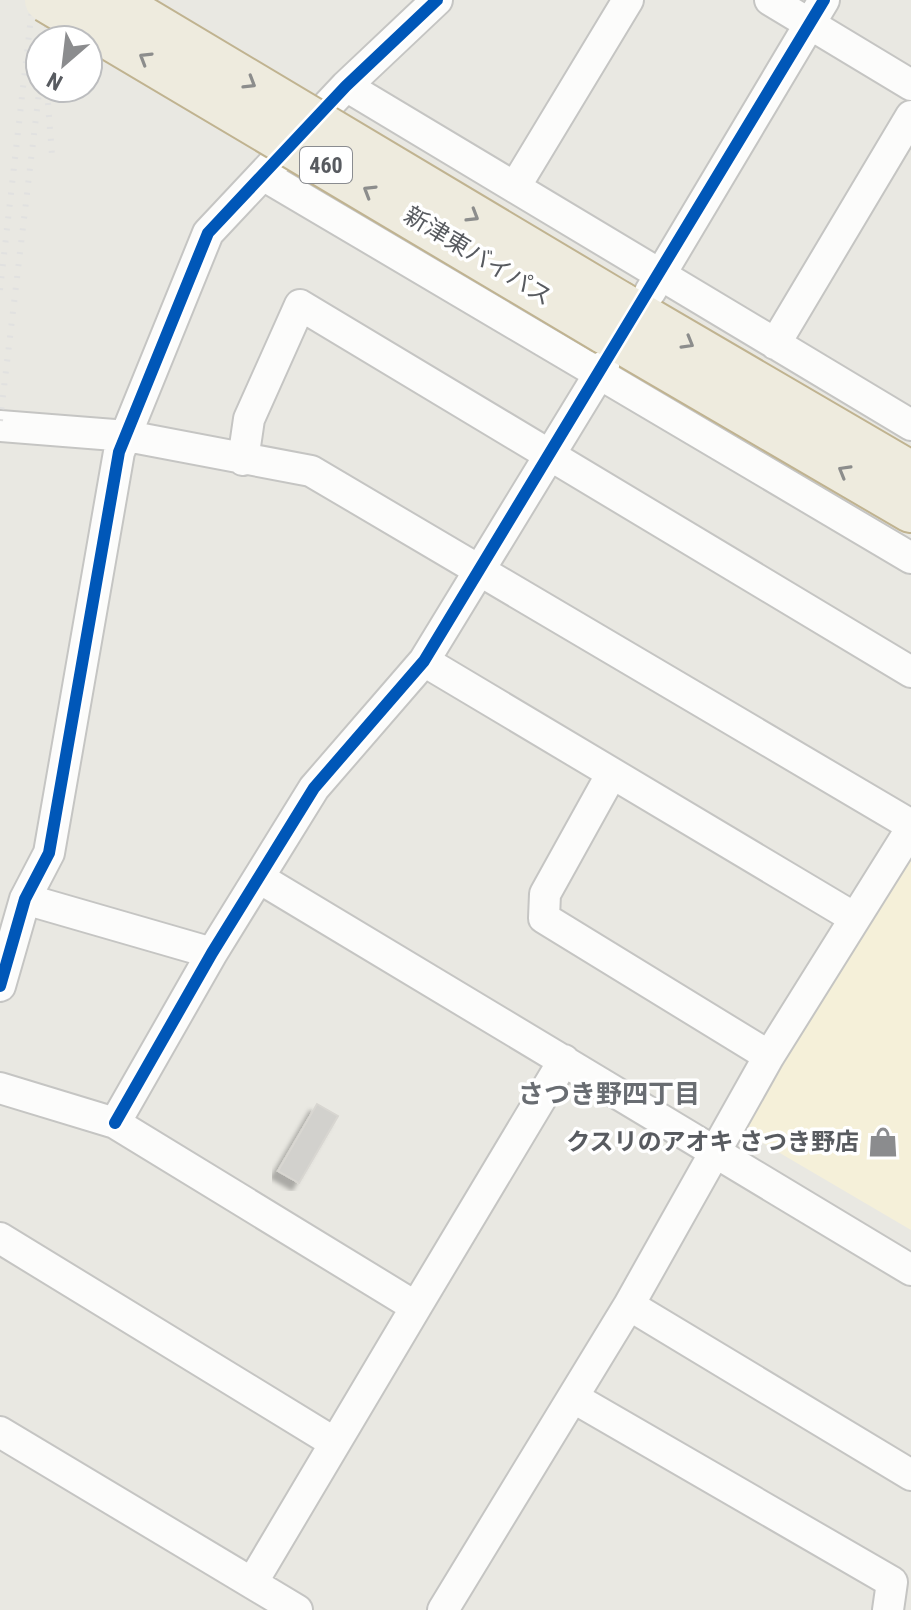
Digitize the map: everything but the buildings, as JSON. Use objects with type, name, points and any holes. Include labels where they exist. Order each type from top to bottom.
[{"type":"highway","name":"新津東バイパス","points":[[47,0],[623,323],[911,474]]},
{"type":"highway","name":"新津東バイパス","points":[[111,0],[623,323],[911,510]]},
{"type":"street","points":[[0,986],[25,899],[49,853],[119,452],[208,233],[346,86],[437,0]]},
{"type":"street","points":[[515,187],[628,0]]},
{"type":"street","points":[[770,0],[816,12],[911,85]]},
{"type":"street","points":[[115,1123],[212,953],[261,879],[314,788],[424,661],[623,323],[816,12]]},
{"type":"street","points":[[346,86],[515,187],[623,323],[911,558]]},
{"type":"street","points":[[775,344],[911,116]]},
{"type":"street","points":[[263,175],[623,323],[775,344],[911,425]]},
{"type":"street","points":[[243,460],[249,419],[300,305],[911,672]]},
{"type":"street","points":[[0,426],[127,436],[311,471],[911,827],[769,1056],[629,1305],[443,1610]]},
{"type":"street","points":[[424,661],[853,917]]},
{"type":"street","points":[[611,775],[545,894],[544,918],[769,1056]]},
{"type":"street","points":[[261,879],[911,1270]]},
{"type":"street","points":[[25,899],[212,953]]},
{"type":"street","points":[[252,1583],[564,1060]]},
{"type":"street","points":[[0,1088],[115,1123],[416,1307]]},
{"type":"street","points":[[0,1238],[335,1443]]},
{"type":"street","points":[[629,1305],[911,1475]]},
{"type":"street","points":[[574,1398],[892,1582],[888,1610]]},
{"type":"street","points":[[0,1432],[297,1610]]},
{"type":"shaded area","points":[[911,851],[911,1230],[749,1135],[744,1125]]},
{"type":"railway","points":[[0,290],[33,0]]},
{"type":"railway","points":[[47,24],[51,0]]},
{"type":"railway","points":[[0,421],[38,104]]},
{"type":"railway","points":[[48,104],[52,155]]},
{"type":"cycle path","points":[[0,986],[25,899],[49,853],[119,452],[208,233],[346,86],[437,0]]},
{"type":"cycle path","points":[[115,1123],[212,953],[314,788],[424,661],[824,0]]},
{"type":"place","name":"クスリのアオキ さつき野店","points":[[883,1142]]},
{"type":"district","name":"さつき野四丁目","points":[[609,1094]]}]
